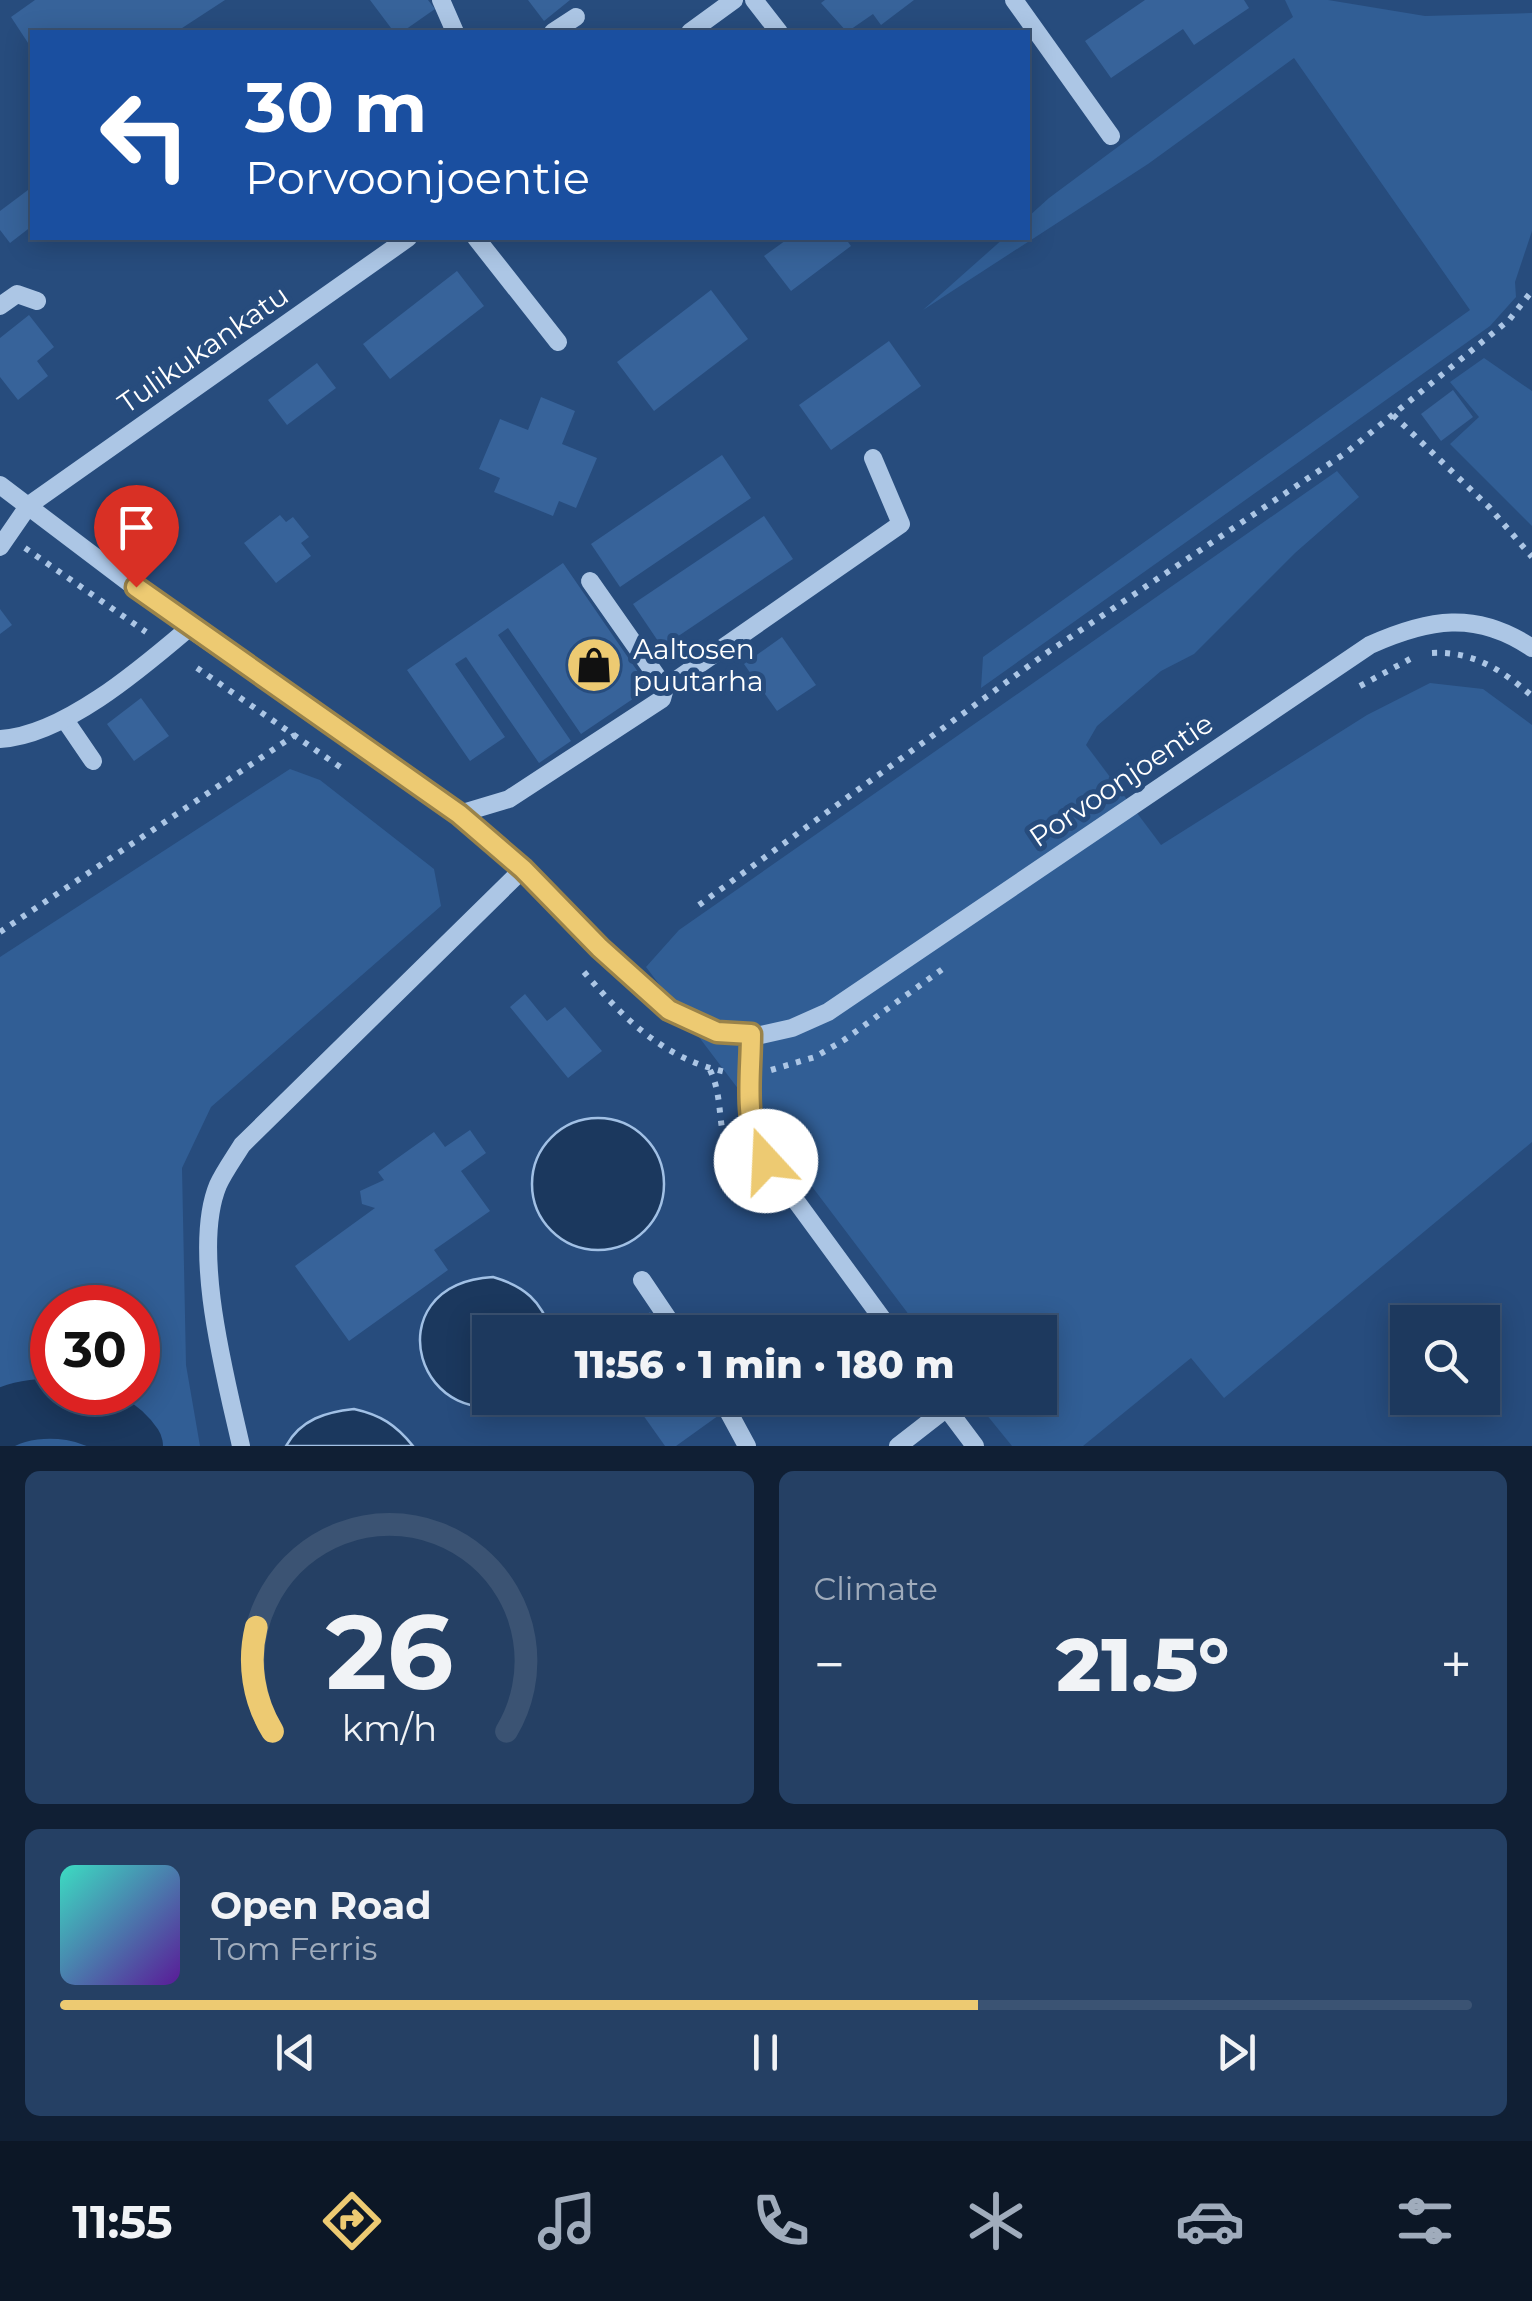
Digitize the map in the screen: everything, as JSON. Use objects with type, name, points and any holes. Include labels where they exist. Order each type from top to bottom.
[{"type":"street","points":[[440,0],[454,30]]},
{"type":"street","points":[[693,30],[734,0]]},
{"type":"street","points":[[754,0],[777,30]]},
{"type":"street","points":[[1014,0],[1111,136]]},
{"type":"street","points":[[557,30],[576,17]]},
{"type":"street","name":"Tulikukankatu","points":[[29,505],[405,240]]},
{"type":"street","points":[[478,240],[558,342]]},
{"type":"street","points":[[0,306],[17,294],[36,301]]},
{"type":"street","points":[[459,814],[509,799],[662,699],[665,688],[901,524],[873,458]]},
{"type":"street","name":"Porvoonjoentie","points":[[0,485],[189,628],[459,814],[523,869],[600,948],[669,1010],[717,1032],[751,1034],[792,1028],[828,1012],[1370,646],[1431,622],[1462,619],[1498,628],[1532,648]]},
{"type":"street","points":[[5,543],[29,505]]},
{"type":"street","points":[[590,581],[665,688]]},
{"type":"street","points":[[0,739],[36,732],[64,720],[189,628]]},
{"type":"street","points":[[64,720],[93,762]]},
{"type":"street","points":[[241,1446],[220,1355],[207,1237],[217,1187],[242,1146],[523,869]]},
{"type":"street","points":[[751,1034],[749,1116],[758,1148],[880,1315]]},
{"type":"street","points":[[642,1280],[666,1315]]},
{"type":"street","points":[[731,1415],[748,1446]]},
{"type":"street","points":[[898,1446],[930,1415]]},
{"type":"street","points":[[952,1415],[974,1446]]},
{"type":"path","points":[[698,905],[1048,652],[1347,452],[1509,320],[1532,291]]},
{"type":"path","points":[[1393,415],[1488,506],[1532,557]]},
{"type":"path","points":[[5,543],[167,647],[359,779]]},
{"type":"path","points":[[0,932],[293,736],[318,715]]},
{"type":"path","points":[[572,958],[620,1015]]},
{"type":"shaded area","points":[[1285,0],[1328,0],[1425,16],[1532,13],[1532,231],[1515,282],[1516,297],[1490,326],[981,688],[983,657],[1470,310],[1294,58],[1148,164],[923,310],[1002,240],[1030,240],[1030,215],[1049,198],[1293,17]]},
{"type":"shaded area","points":[[1484,358],[1532,391],[1532,526],[1450,444],[1479,417],[1450,382]]},
{"type":"shaded area","points":[[1337,471],[1359,497],[1295,553],[1194,654],[1161,671],[1097,726],[1086,745],[1161,845],[1367,715],[1430,683],[1483,689],[1532,725],[1532,1142],[1224,1398],[1191,1358],[1083,1446],[1012,1446],[987,1415],[1057,1415],[1057,1315],[909,1315],[646,967],[679,930]]},
{"type":"shaded area","points":[[290,769],[320,780],[434,869],[441,906],[211,1107],[182,1168],[186,1365],[200,1446],[0,1446],[0,957]]},
{"type":"shaded area","points":[[598,1118],[623,1123],[645,1137],[659,1159],[664,1184],[659,1209],[645,1231],[623,1245],[598,1250],[573,1245],[551,1231],[537,1209],[532,1184],[537,1159],[551,1137],[573,1123]]},
{"type":"shaded area","points":[[493,1277],[530,1296],[543,1315],[472,1315],[472,1403],[458,1400],[435,1383],[423,1358],[421,1331],[431,1306],[455,1286]]},
{"type":"shaded area","points":[[354,1409],[387,1422],[413,1446],[286,1446],[299,1429],[315,1419]]},
{"type":"building","points":[[35,0],[225,0],[179,30],[30,30],[30,46],[11,17]]},
{"type":"building","points":[[370,0],[428,0],[435,9],[405,30],[392,30]]},
{"type":"building","points":[[528,0],[570,0],[544,21]]},
{"type":"building","points":[[914,0],[881,25],[873,14],[850,30],[845,30],[821,3]]},
{"type":"building","points":[[1145,0],[1244,0],[1249,8],[1194,45],[1183,29],[1111,78],[1085,41]]},
{"type":"building","points":[[30,188],[30,228],[10,243],[0,230],[0,211]]},
{"type":"building","points":[[786,240],[846,240],[851,246],[791,291],[764,256]]},
{"type":"building","points":[[457,271],[484,306],[390,379],[363,344]]},
{"type":"building","points":[[711,290],[748,339],[654,411],[617,362]]},
{"type":"building","points":[[29,315],[54,347],[37,361],[48,376],[18,400],[0,377],[0,338]]},
{"type":"building","points":[[889,341],[921,386],[831,450],[799,405]]},
{"type":"building","points":[[317,363],[336,388],[287,425],[268,400]]},
{"type":"building","points":[[1453,390],[1473,417],[1441,441],[1421,414]]},
{"type":"building","points":[[541,397],[575,411],[562,444],[597,458],[576,508],[559,501],[553,516],[494,492],[500,478],[479,469],[500,419],[528,430]]},
{"type":"building","points":[[722,455],[751,498],[620,587],[591,544]]},
{"type":"building","points":[[280,515],[286,522],[293,517],[309,537],[301,543],[311,556],[276,583],[244,543]]},
{"type":"building","points":[[764,516],[793,559],[662,647],[633,604]]},
{"type":"building","points":[[563,563],[649,688],[581,734],[508,628],[498,635],[571,741],[539,763],[466,657],[455,664],[505,737],[470,761],[407,670]]},
{"type":"building","points":[[0,609],[12,625],[0,634]]},
{"type":"building","points":[[782,637],[816,685],[777,711],[744,664]]},
{"type":"building","points":[[141,698],[169,736],[134,761],[107,724]]},
{"type":"building","points":[[525,994],[547,1021],[565,1007],[602,1051],[568,1078],[510,1007]]},
{"type":"building","points":[[470,1130],[486,1153],[461,1171],[490,1211],[434,1250],[448,1270],[349,1341],[295,1266],[375,1208],[362,1204],[360,1191],[384,1180],[378,1172],[434,1132],[445,1147]]},
{"type":"building","points":[[643,1415],[719,1415],[676,1446],[665,1446]]},
{"type":"waterway","points":[[0,1420],[34,1410],[71,1410],[107,1423],[133,1446]]},
{"type":"place","name":"Aaltosen puutarha","points":[[594,665]]},
{"type":"route","points":[[136,587],[189,628],[459,814],[523,869],[600,948],[669,1010],[693,1025],[717,1032],[751,1034],[751,1133],[766,1161]]}]
